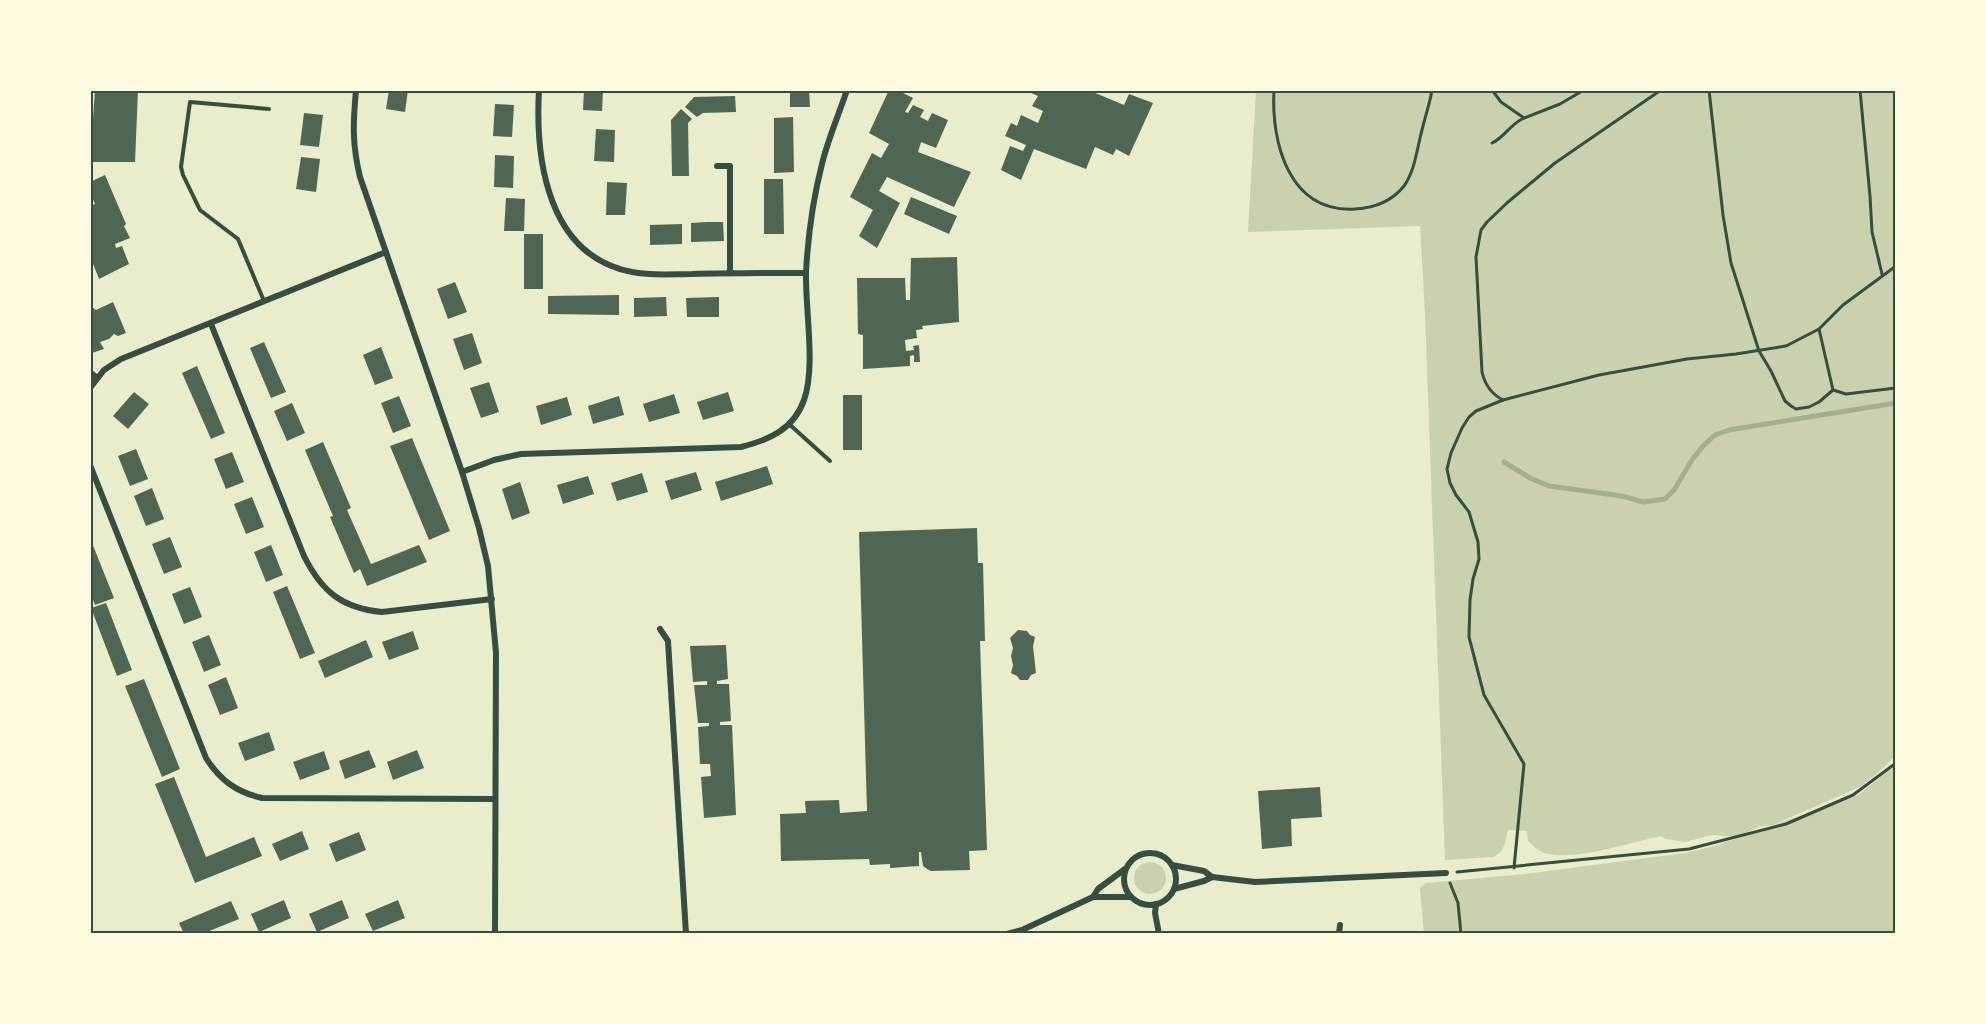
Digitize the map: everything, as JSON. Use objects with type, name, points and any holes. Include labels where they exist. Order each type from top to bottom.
[{"type":"street","points":[[356,90],[352,129],[353,150],[360,177],[462,472],[488,566],[496,653],[495,934]]},
{"type":"street","points":[[539,90],[539,130],[547,186],[558,216],[567,231],[596,257],[615,267],[644,274],[806,273]]},
{"type":"street","points":[[462,472],[494,460],[521,454],[741,447],[777,435],[789,424],[804,402],[809,381],[806,273],[811,216],[822,162],[847,90]]},
{"type":"street","points":[[717,166],[730,166],[730,273]]},
{"type":"street","points":[[90,388],[97,378],[121,359],[386,252]]},
{"type":"street","points":[[211,324],[304,556],[321,585],[331,594],[354,606],[382,612],[492,599]]},
{"type":"street","points":[[90,372],[97,378]]},
{"type":"street","points":[[90,465],[206,758],[215,772],[230,786],[262,798],[495,799]]},
{"type":"street","points":[[660,629],[668,642],[686,934]]},
{"type":"street","points":[[1093,897],[1098,889],[1143,853],[1160,854],[1172,865],[1204,871],[1212,877],[1255,882],[1446,873]]},
{"type":"street","points":[[1125,869],[1124,884],[1131,897],[1140,903],[1156,904],[1164,901],[1174,889],[1176,881],[1172,865]]},
{"type":"street","points":[[1174,889],[1212,877]]},
{"type":"street","points":[[1007,934],[1022,930],[1093,897],[1131,897]]},
{"type":"street","points":[[1156,904],[1155,913],[1159,934]]},
{"type":"street","points":[[1339,934],[1340,925]]},
{"type":"lane","points":[[264,301],[238,239],[200,210],[183,175],[182,167],[190,102],[268,109]]},
{"type":"lane","points":[[789,424],[830,461]]},
{"type":"path","points":[[1274,90],[1276,132],[1289,173],[1296,184],[1320,202],[1346,210],[1365,209],[1379,204],[1390,199],[1402,188],[1410,175],[1432,90]]},
{"type":"path","points":[[1492,90],[1501,102],[1524,117]]},
{"type":"path","points":[[1492,143],[1524,117],[1560,104],[1584,90]]},
{"type":"path","points":[[1503,400],[1490,391],[1482,372],[1476,257],[1481,230],[1508,202],[1555,163],[1661,90]]},
{"type":"path","points":[[1709,90],[1723,215],[1731,263],[1759,351],[1785,401],[1796,409],[1819,402],[1833,390]]},
{"type":"path","points":[[1860,90],[1872,232],[1882,274]]},
{"type":"path","points":[[1514,868],[1524,764],[1485,695],[1469,637],[1470,600],[1479,560],[1478,542],[1469,512],[1456,495],[1447,469],[1458,436],[1469,417],[1476,411],[1503,400],[1599,375],[1786,346],[1819,329],[1843,305],[1882,274],[1896,266]]},
{"type":"path","points":[[1819,329],[1833,390]]},
{"type":"path","points":[[1833,390],[1846,394],[1896,388]]},
{"type":"path","points":[[1461,934],[1458,903],[1446,873],[1689,849],[1786,824],[1853,795],[1896,763]]},
{"type":"green space","points":[[1256,90],[1896,90],[1896,755],[1882,769],[1862,786],[1773,825],[1759,827],[1736,837],[1712,835],[1685,842],[1661,836],[1589,853],[1560,855],[1548,854],[1537,849],[1528,841],[1527,831],[1508,830],[1502,849],[1493,857],[1445,860],[1420,226],[1248,232]]},
{"type":"green space","points":[[1896,765],[1896,934],[1424,934],[1420,888],[1426,883],[1525,874],[1686,853],[1718,845],[1858,795]]},
{"type":"green space","points":[[1150,862],[1162,866],[1166,878],[1162,890],[1150,894],[1138,890],[1134,878],[1138,866]]},
{"type":"building","points":[[95,90],[138,90],[135,162],[90,162]]},
{"type":"building","points":[[389,90],[408,90],[405,112],[386,109]]},
{"type":"building","points":[[584,90],[603,90],[602,111],[583,110]]},
{"type":"building","points":[[790,90],[809,90],[810,107],[790,107]]},
{"type":"building","points":[[889,90],[897,90],[913,98],[905,112],[908,113],[913,105],[924,110],[920,117],[928,121],[932,113],[948,120],[936,148],[921,142],[918,152],[971,172],[954,207],[887,177],[879,191],[900,203],[877,248],[859,236],[873,210],[850,197],[872,153],[881,158],[889,144],[869,133]]},
{"type":"building","points":[[1030,90],[1088,90],[1124,105],[1129,94],[1153,103],[1129,156],[1116,149],[1113,155],[1095,147],[1086,169],[1034,149],[1021,180],[1001,170],[1010,146],[1023,151],[1026,145],[1005,136],[1011,123],[1017,126],[1021,115],[1038,123],[1043,111],[1032,106],[1038,96],[1029,92]]},
{"type":"building","points":[[735,96],[736,112],[703,113],[697,117],[685,107],[694,97]]},
{"type":"building","points":[[495,104],[514,105],[512,137],[493,136]]},
{"type":"building","points":[[681,109],[692,119],[688,123],[689,176],[672,176],[671,120]]},
{"type":"building","points":[[304,113],[323,115],[319,147],[300,145]]},
{"type":"building","points":[[793,117],[794,172],[774,173],[774,118]]},
{"type":"building","points":[[596,129],[615,130],[614,162],[594,161]]},
{"type":"building","points":[[495,155],[514,156],[513,188],[494,187]]},
{"type":"building","points":[[301,157],[320,159],[316,192],[296,189]]},
{"type":"building","points":[[105,175],[130,238],[115,244],[116,248],[122,246],[129,264],[99,279],[90,256],[90,206],[95,204],[90,193],[90,182]]},
{"type":"building","points":[[764,179],[783,179],[784,234],[764,234]]},
{"type":"building","points":[[607,182],[627,183],[625,215],[606,215]]},
{"type":"building","points":[[911,197],[957,216],[949,234],[904,214]]},
{"type":"building","points":[[506,198],[525,199],[524,231],[504,231]]},
{"type":"building","points":[[723,222],[724,241],[691,242],[691,223]]},
{"type":"building","points":[[682,224],[682,244],[650,245],[650,225]]},
{"type":"building","points":[[524,234],[543,234],[543,289],[524,289]]},
{"type":"building","points":[[957,257],[959,322],[922,326],[923,329],[916,330],[917,338],[905,340],[906,351],[914,350],[913,346],[919,345],[920,362],[914,362],[914,355],[910,356],[910,366],[863,369],[863,335],[858,334],[857,278],[905,278],[906,300],[910,300],[911,258]]},
{"type":"building","points":[[455,282],[467,312],[448,319],[437,289]]},
{"type":"building","points":[[619,295],[619,315],[548,314],[548,296]]},
{"type":"building","points":[[666,297],[667,316],[634,317],[634,298]]},
{"type":"building","points":[[719,297],[719,317],[687,317],[686,298]]},
{"type":"building","points":[[113,302],[126,333],[118,336],[114,334],[109,339],[100,342],[104,349],[92,353],[90,352],[90,309],[92,307],[96,310]]},
{"type":"building","points":[[472,333],[482,363],[464,370],[453,339]]},
{"type":"building","points":[[264,342],[286,392],[271,398],[250,348]]},
{"type":"building","points":[[381,347],[393,378],[375,385],[363,355]]},
{"type":"building","points":[[197,366],[225,433],[211,439],[182,373]]},
{"type":"building","points":[[489,382],[499,412],[481,418],[470,388]]},
{"type":"building","points":[[134,392],[149,404],[128,429],[113,416]]},
{"type":"building","points":[[728,392],[734,411],[703,420],[697,402]]},
{"type":"building","points":[[674,394],[680,413],[649,422],[643,404]]},
{"type":"building","points":[[843,395],[862,395],[862,450],[843,450]]},
{"type":"building","points":[[399,396],[411,426],[393,433],[381,403]]},
{"type":"building","points":[[619,396],[624,415],[593,424],[588,406]]},
{"type":"building","points":[[567,397],[572,415],[541,425],[536,406]]},
{"type":"building","points":[[292,403],[305,433],[287,441],[274,411]]},
{"type":"building","points":[[412,438],[450,531],[429,540],[390,446]]},
{"type":"building","points":[[323,442],[351,508],[347,510],[371,564],[419,545],[427,562],[367,586],[360,569],[354,573],[305,450]]},
{"type":"building","points":[[136,449],[148,479],[130,486],[118,456]]},
{"type":"building","points":[[232,452],[244,482],[226,489],[214,459]]},
{"type":"building","points":[[767,466],[773,484],[721,501],[715,482]]},
{"type":"building","points":[[696,472],[702,490],[671,500],[665,481]]},
{"type":"building","points":[[642,473],[648,492],[617,501],[611,483]]},
{"type":"building","points":[[588,476],[594,494],[563,504],[557,485]]},
{"type":"building","points":[[520,482],[530,513],[512,520],[502,489]]},
{"type":"building","points":[[152,488],[164,519],[146,526],[134,496]]},
{"type":"building","points":[[252,497],[264,527],[246,534],[234,504]]},
{"type":"building","points":[[977,528],[978,563],[983,563],[985,641],[980,641],[987,850],[969,851],[970,870],[931,871],[923,866],[921,852],[919,852],[919,866],[890,868],[890,864],[870,865],[869,859],[781,861],[780,814],[806,813],[805,801],[839,800],[840,813],[867,811],[859,532]]},
{"type":"building","points":[[170,537],[182,567],[164,574],[152,544]]},
{"type":"building","points":[[90,538],[114,598],[95,605],[90,592]]},
{"type":"building","points":[[271,545],[283,575],[266,582],[254,552]]},
{"type":"building","points":[[287,586],[315,653],[300,659],[273,592]]},
{"type":"building","points":[[190,587],[202,617],[184,624],[172,594]]},
{"type":"building","points":[[106,603],[132,670],[117,676],[91,608]]},
{"type":"building","points":[[1018,630],[1027,631],[1035,637],[1033,646],[1036,673],[1028,680],[1020,680],[1011,673],[1013,648],[1010,638]]},
{"type":"building","points":[[413,631],[419,649],[389,660],[382,642]]},
{"type":"building","points":[[209,635],[221,665],[204,672],[192,642]]},
{"type":"building","points":[[366,640],[373,657],[325,678],[318,661]]},
{"type":"building","points":[[726,645],[728,679],[717,681],[717,684],[729,684],[731,721],[720,722],[720,725],[732,725],[736,815],[704,818],[701,777],[711,776],[710,764],[700,764],[698,727],[709,726],[709,723],[698,723],[694,685],[707,685],[707,681],[693,682],[690,646]]},
{"type":"building","points":[[226,677],[238,708],[220,715],[208,685]]},
{"type":"building","points":[[144,679],[180,769],[162,777],[125,686]]},
{"type":"building","points":[[269,732],[275,750],[245,761],[238,743]]},
{"type":"building","points":[[369,750],[376,767],[345,779],[339,761]]},
{"type":"building","points":[[417,750],[424,768],[393,780],[387,762]]},
{"type":"building","points":[[324,751],[330,769],[300,780],[293,762]]},
{"type":"building","points":[[174,777],[206,857],[254,837],[262,856],[195,883],[155,784]]},
{"type":"building","points":[[1320,787],[1322,817],[1291,819],[1292,846],[1262,849],[1258,791]]},
{"type":"building","points":[[302,831],[309,849],[280,861],[272,844]]},
{"type":"building","points":[[359,832],[366,850],[336,862],[329,844]]},
{"type":"building","points":[[284,900],[291,918],[259,932],[251,914]]},
{"type":"building","points":[[342,900],[349,918],[317,932],[309,914]]},
{"type":"building","points":[[398,900],[405,918],[373,931],[365,914]]},
{"type":"building","points":[[231,901],[239,919],[202,934],[184,934],[179,923]]},
{"type":"waterway","points":[[1504,462],[1530,478],[1549,486],[1622,496],[1643,502],[1665,499],[1674,490],[1692,460],[1715,435],[1729,430],[1896,403]]}]
